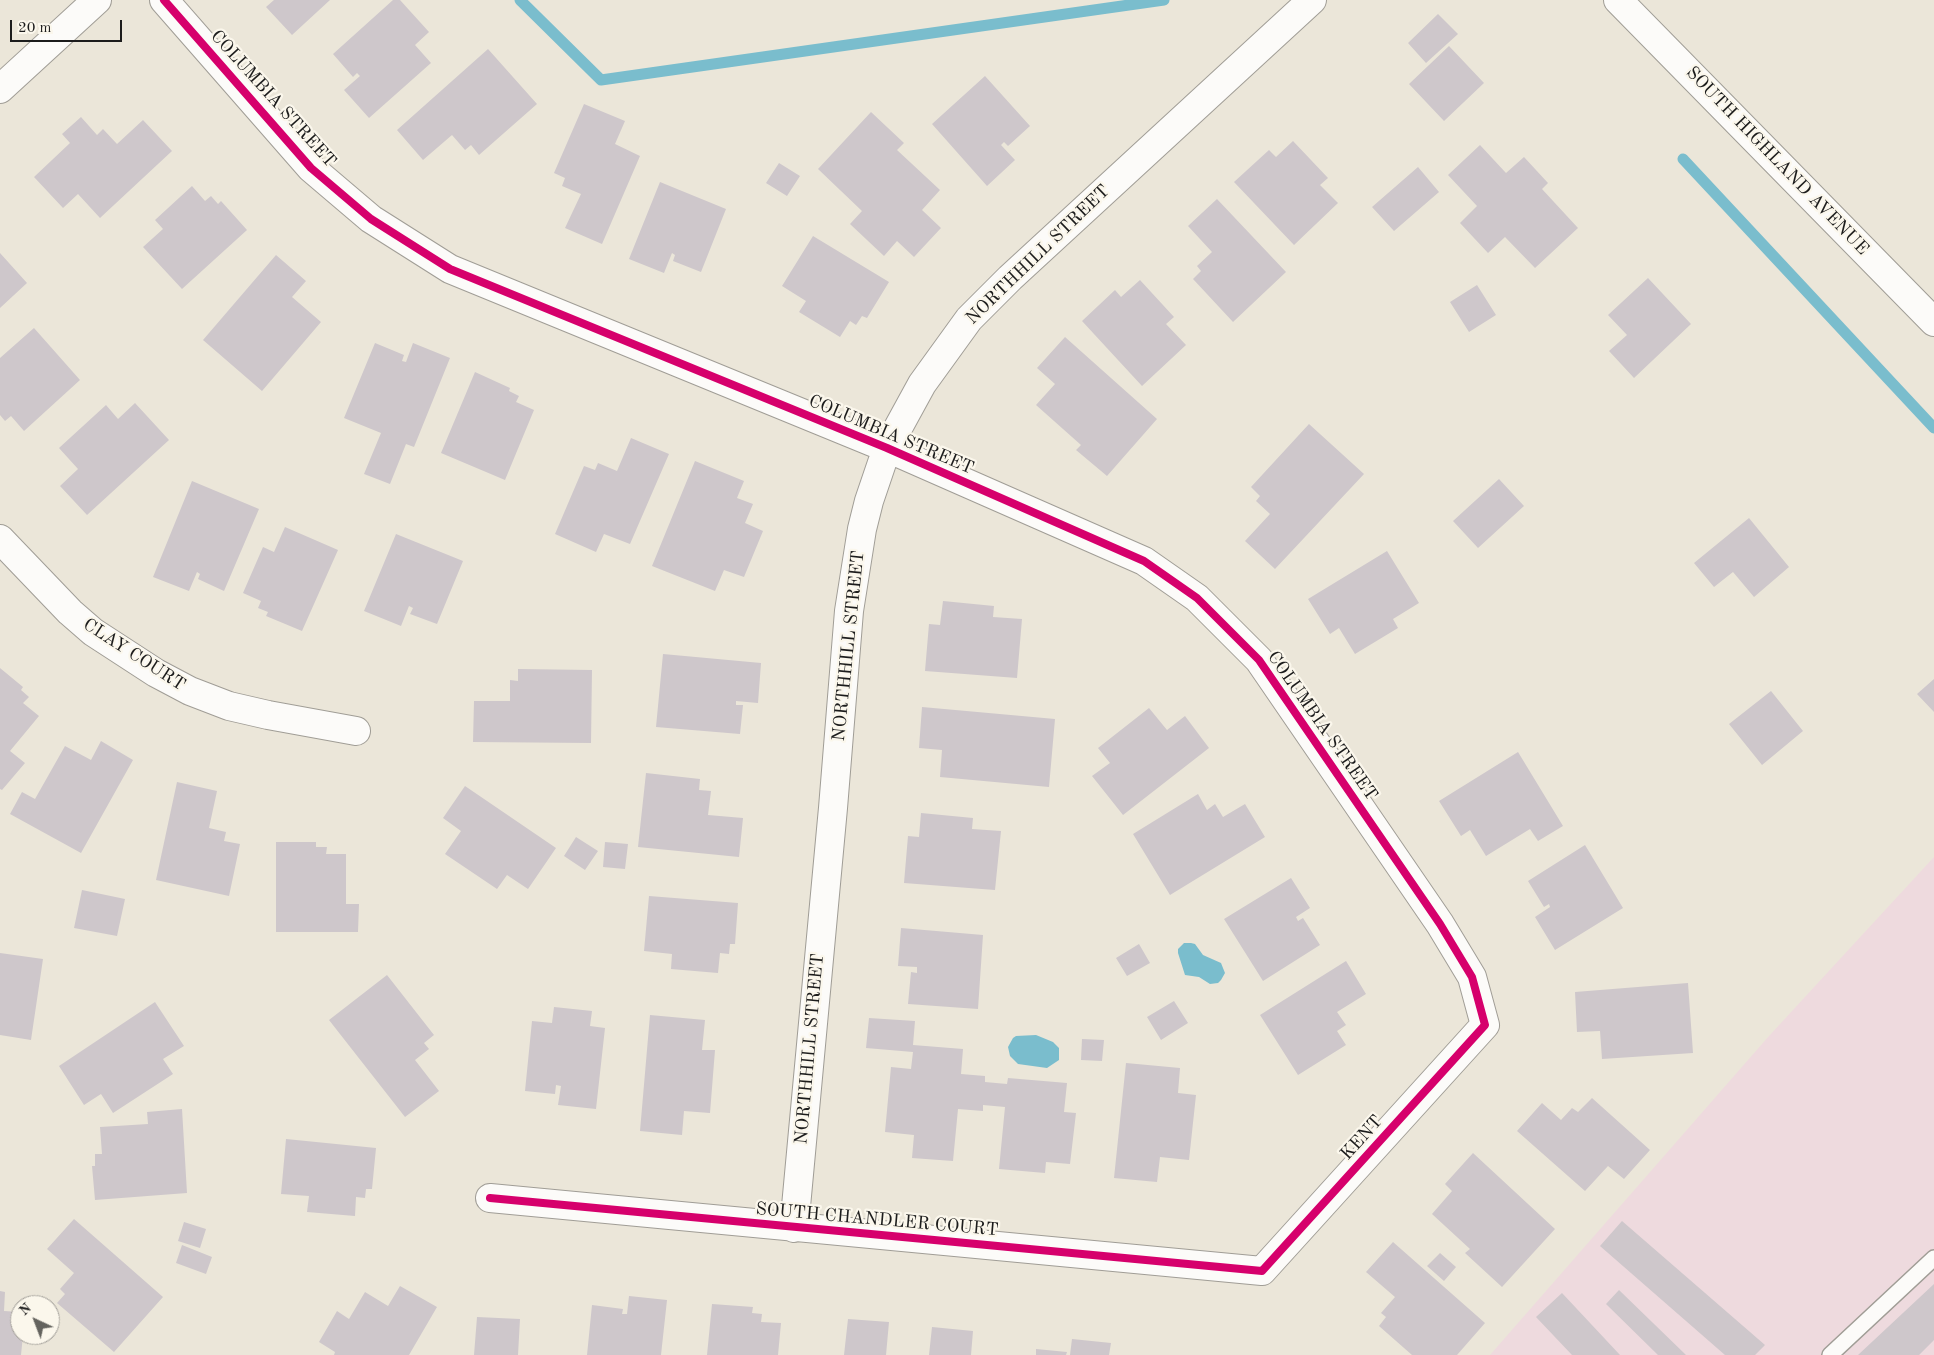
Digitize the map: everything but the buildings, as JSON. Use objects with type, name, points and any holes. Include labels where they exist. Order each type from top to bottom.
[{"type":"street","points":[[0,89],[97,0]]},
{"type":"street","name":"COLUMBIA STREET","points":[[164,0],[311,168],[371,219],[450,269],[887,448],[1144,561],[1197,598],[1260,660],[1440,924],[1472,977],[1485,1025]]},
{"type":"street","name":"NORTHHILL STREET","points":[[794,1228],[833,808],[849,611],[862,529],[869,501],[887,448],[922,384],[969,320],[1010,278],[1312,0]]},
{"type":"street","name":"SOUTH HIGHLAND AVENUE","points":[[1618,0],[1934,322]]},
{"type":"street","name":"CLAY COURT","points":[[0,539],[70,612],[94,632],[156,673],[190,691],[230,706],[356,731]]},
{"type":"street","name":"KENT","points":[[1262,1271],[1485,1025]]},
{"type":"street","name":"SOUTH CHANDLER COURT","points":[[490,1198],[1262,1271]]},
{"type":"lane","points":[[1830,1355],[1934,1258]]},
{"type":"shaded area","points":[[1934,857],[1934,1355],[1490,1355],[1769,1036]]},
{"type":"water","points":[[1184,943],[1195,944],[1203,955],[1221,963],[1225,973],[1218,983],[1210,984],[1199,977],[1185,975],[1178,953],[1178,949]]},
{"type":"water","points":[[1036,1035],[1053,1042],[1059,1048],[1059,1060],[1047,1068],[1018,1064],[1010,1056],[1008,1047],[1013,1038],[1016,1036]]},
{"type":"waterway","points":[[520,0],[601,80],[1164,0]]},
{"type":"waterway","points":[[1683,159],[1934,428]]},
{"type":"cycle path","points":[[164,0],[311,168],[371,219],[450,269],[887,448],[1144,561],[1197,598],[1259,660],[1440,924],[1472,977],[1485,1025],[1262,1271],[490,1198]]}]
